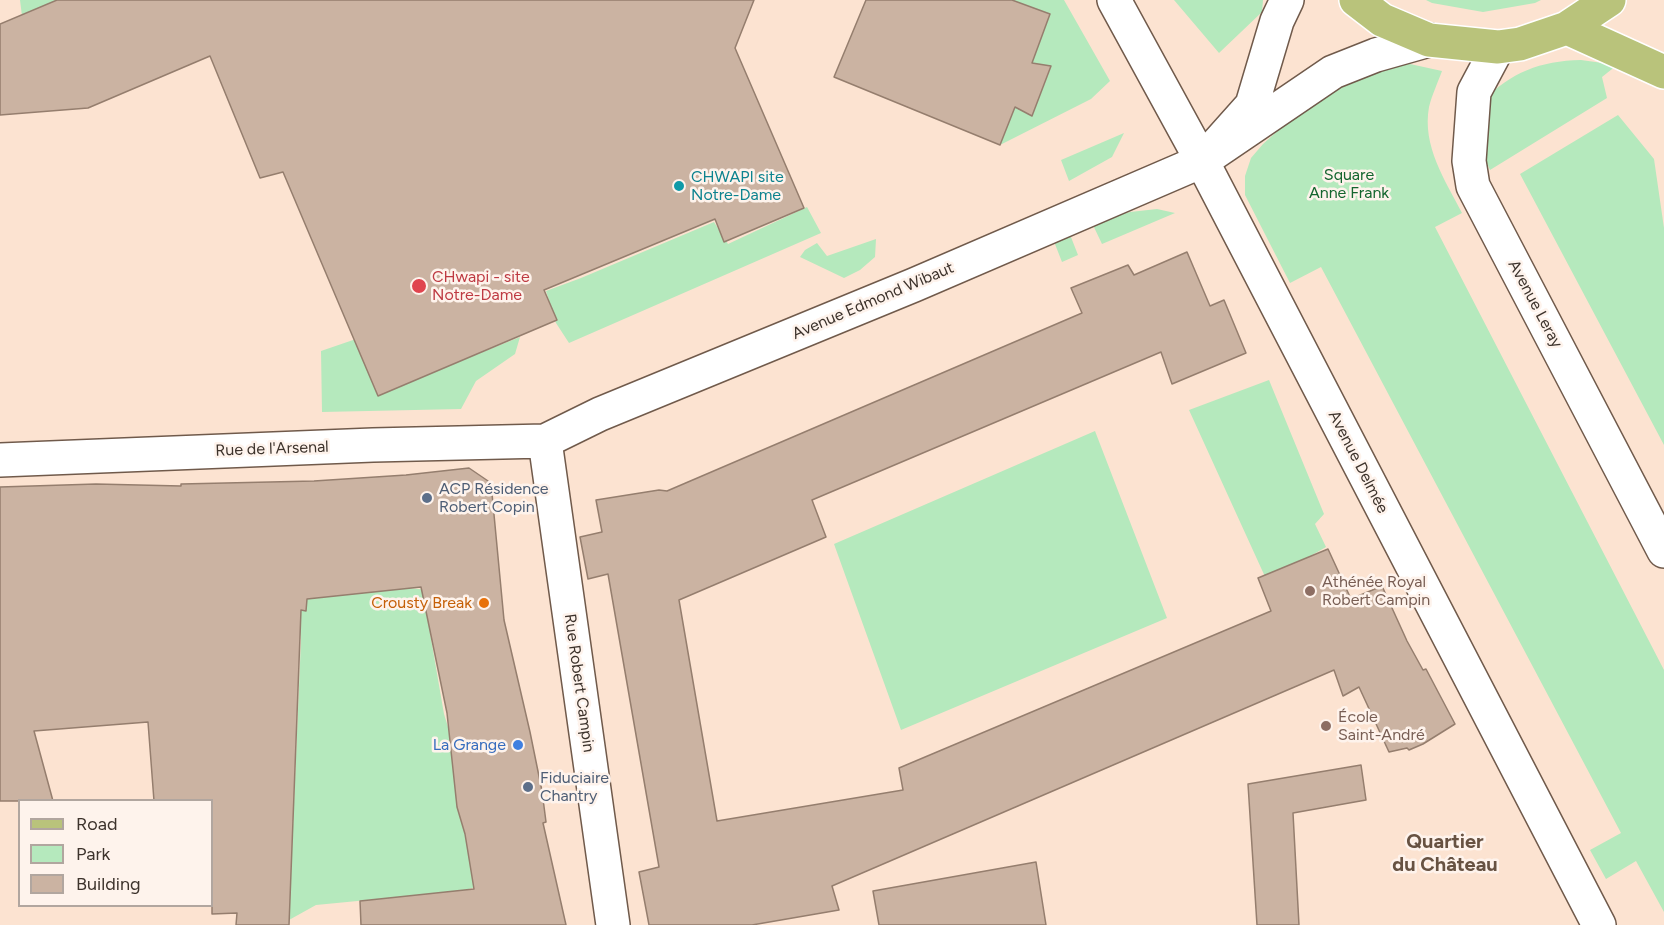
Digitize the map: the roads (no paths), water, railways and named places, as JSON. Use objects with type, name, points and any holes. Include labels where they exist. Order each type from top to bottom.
[{"type":"main road","points":[[1356,0],[1382,20],[1429,40],[1498,47],[1520,44],[1567,28],[1609,0]]},
{"type":"main road","points":[[1567,28],[1664,72]]},
{"type":"street","name":"Avenue Delmée","points":[[1114,0],[1202,161],[1599,925]]},
{"type":"street","name":"Avenue Edmond Wibaut","points":[[1202,161],[1252,105],[1276,21],[1287,0]]},
{"type":"street","name":"Avenue Edmond Wibaut","points":[[545,441],[600,414],[925,280],[1202,161],[1333,72],[1376,55],[1429,40]]},
{"type":"street","name":"Avenue Leray","points":[[1498,47],[1474,92],[1469,161],[1473,186],[1664,551]]},
{"type":"street","name":"Rue de l'Arsenal","points":[[0,460],[374,445],[545,441]]},
{"type":"street","name":"Rue Robert Campin","points":[[545,441],[613,925]]},
{"type":"place","name":"CHWAPI site Notre-Dame","points":[[679,186]]},
{"type":"place","name":"CHwapi - site Notre-Dame","points":[[419,286]]},
{"type":"place","name":"ACP Résidence Robert Copin","points":[[427,498]]},
{"type":"place","name":"Athénée Royal Robert Campin","points":[[1310,591]]},
{"type":"place","name":"Crousty Break","points":[[484,603]]},
{"type":"place","name":"École Saint-André","points":[[1326,726]]},
{"type":"place","name":"La Grange","points":[[518,745]]},
{"type":"place","name":"Fiduciaire Chantry","points":[[528,787]]},
{"type":"district","name":"Quartier du Château","points":[[1445,854]]},
{"type":"park label","name":"Square Anne Frank","points":[[1349,184]]}]
